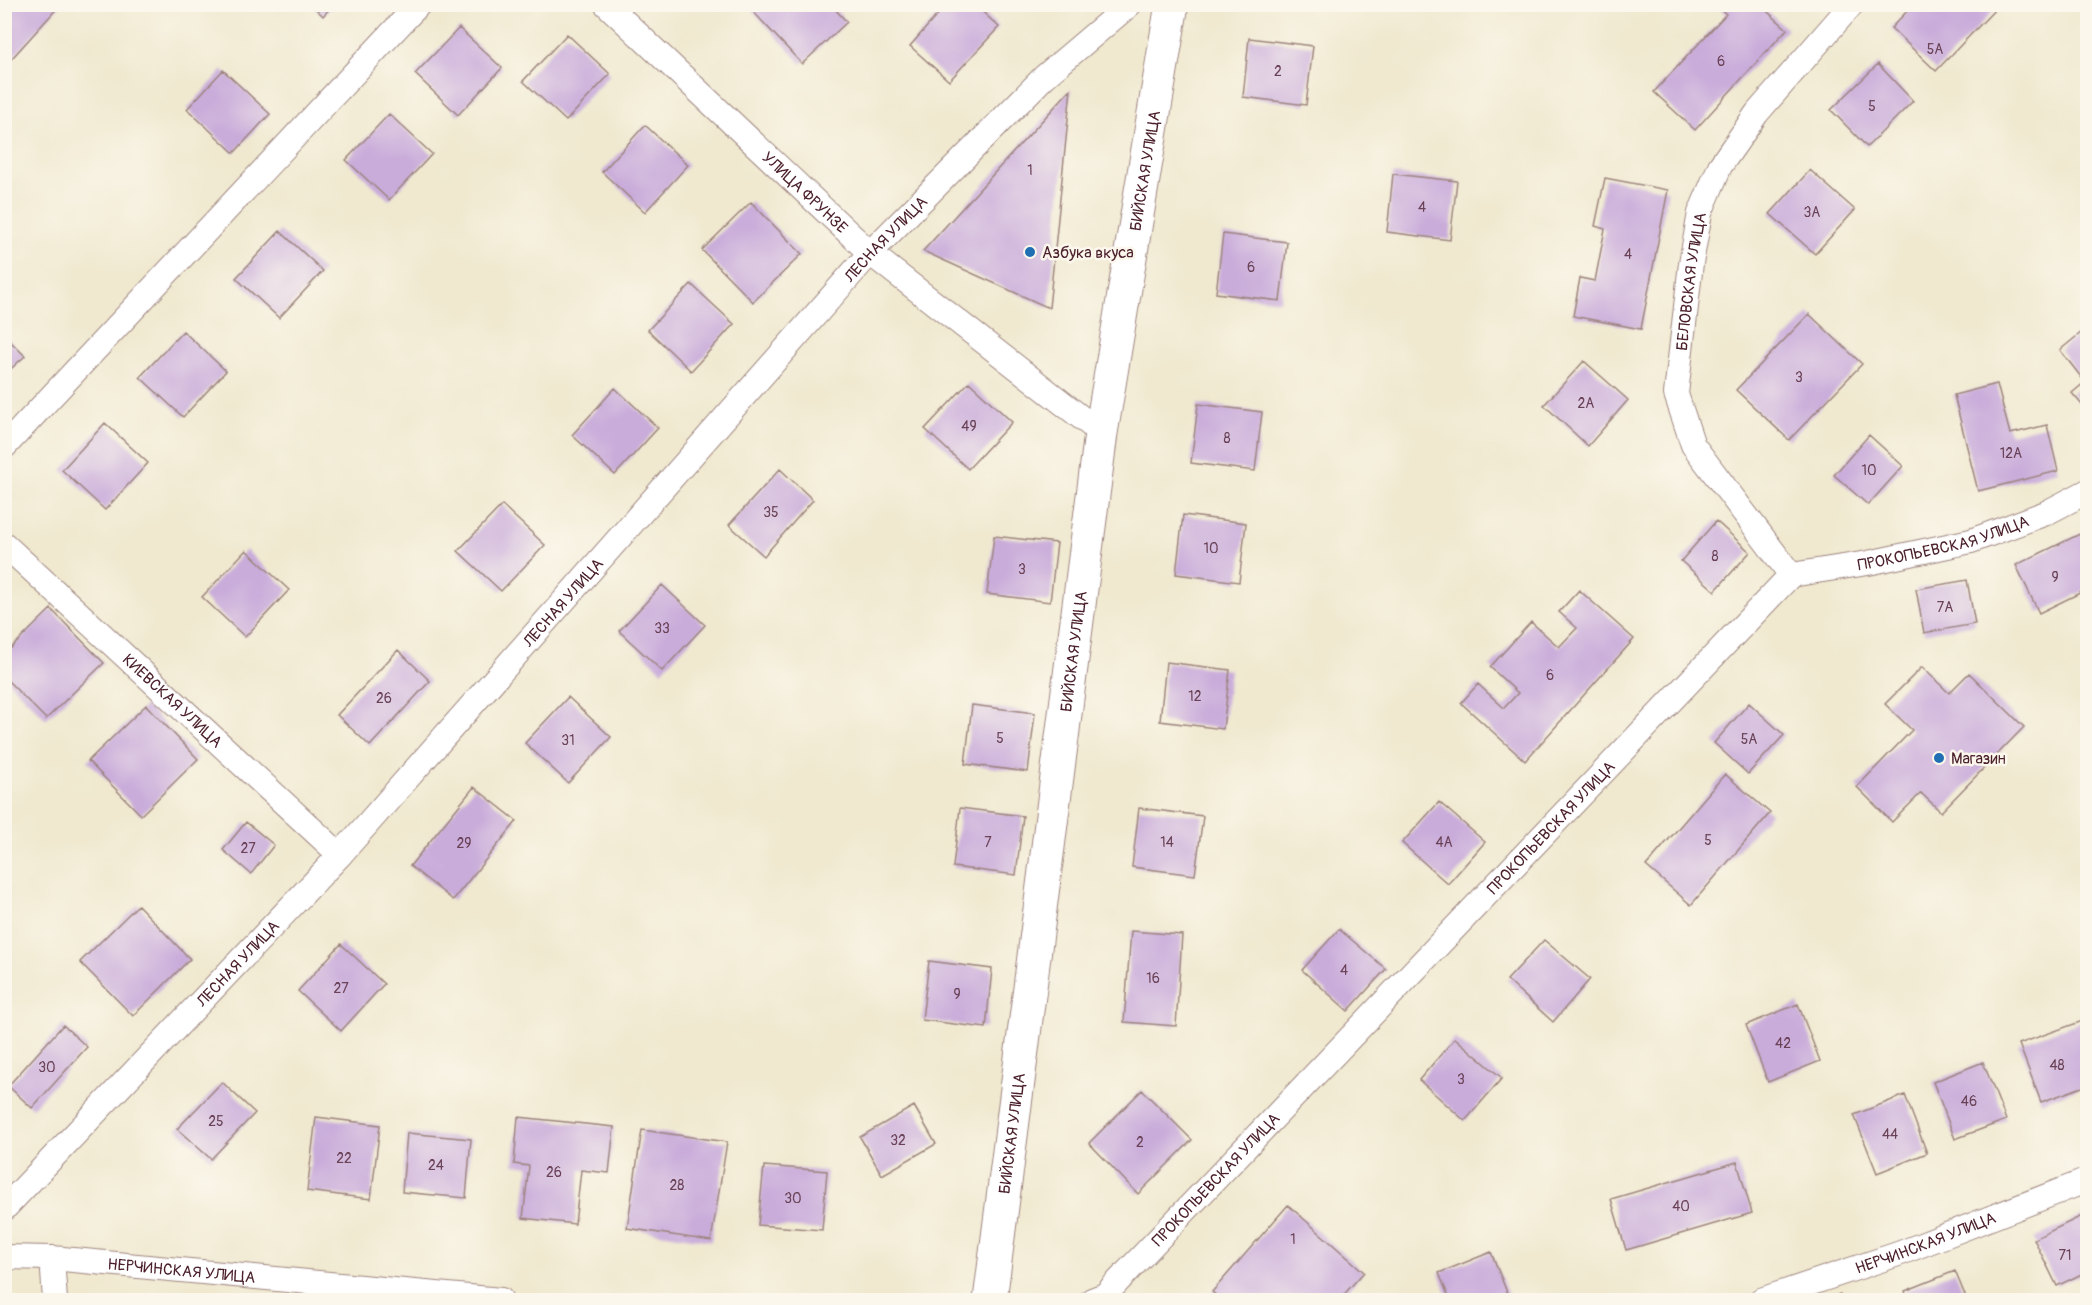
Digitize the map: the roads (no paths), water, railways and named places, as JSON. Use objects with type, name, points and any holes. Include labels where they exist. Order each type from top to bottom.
[{"type":"street","name":"БИЙСКАЯ УЛИЦА","points":[[990,1300],[1101,433],[1172,4]]},
{"type":"lane","points":[[4,447],[419,4]]},
{"type":"lane","name":"УЛИЦА ФРУНЗЕ","points":[[606,4],[870,253],[1101,433]]},
{"type":"lane","name":"ЛЕСНАЯ УЛИЦА","points":[[4,1209],[340,855],[870,253],[1044,77],[1130,4]]},
{"type":"lane","name":"БЕЛОВСКАЯ УЛИЦА","points":[[1791,575],[1693,445],[1676,394],[1691,262],[1700,213],[1720,166],[1756,113],[1852,4]]},
{"type":"lane","name":"ПРОКОПЬЕВСКАЯ УЛИЦА","points":[[1092,1300],[1105,1295],[1113,1287],[1791,575],[1868,563],[1971,541],[2046,513],[2088,491]]},
{"type":"lane","name":"КИЕВСКАЯ УЛИЦА","points":[[4,544],[340,855]]},
{"type":"lane","name":"НЕРЧИНСКАЯ УЛИЦА","points":[[1761,1300],[1898,1254],[2088,1180]]},
{"type":"lane","name":"НЕРЧИНСКАЯ УЛИЦА","points":[[4,1257],[52,1258],[501,1300]]},
{"type":"lane","points":[[52,1258],[55,1300]]},
{"type":"place","name":"Азбука вкуса","points":[[1030,252]]},
{"type":"place","name":"Магазин","points":[[1939,758]]}]
